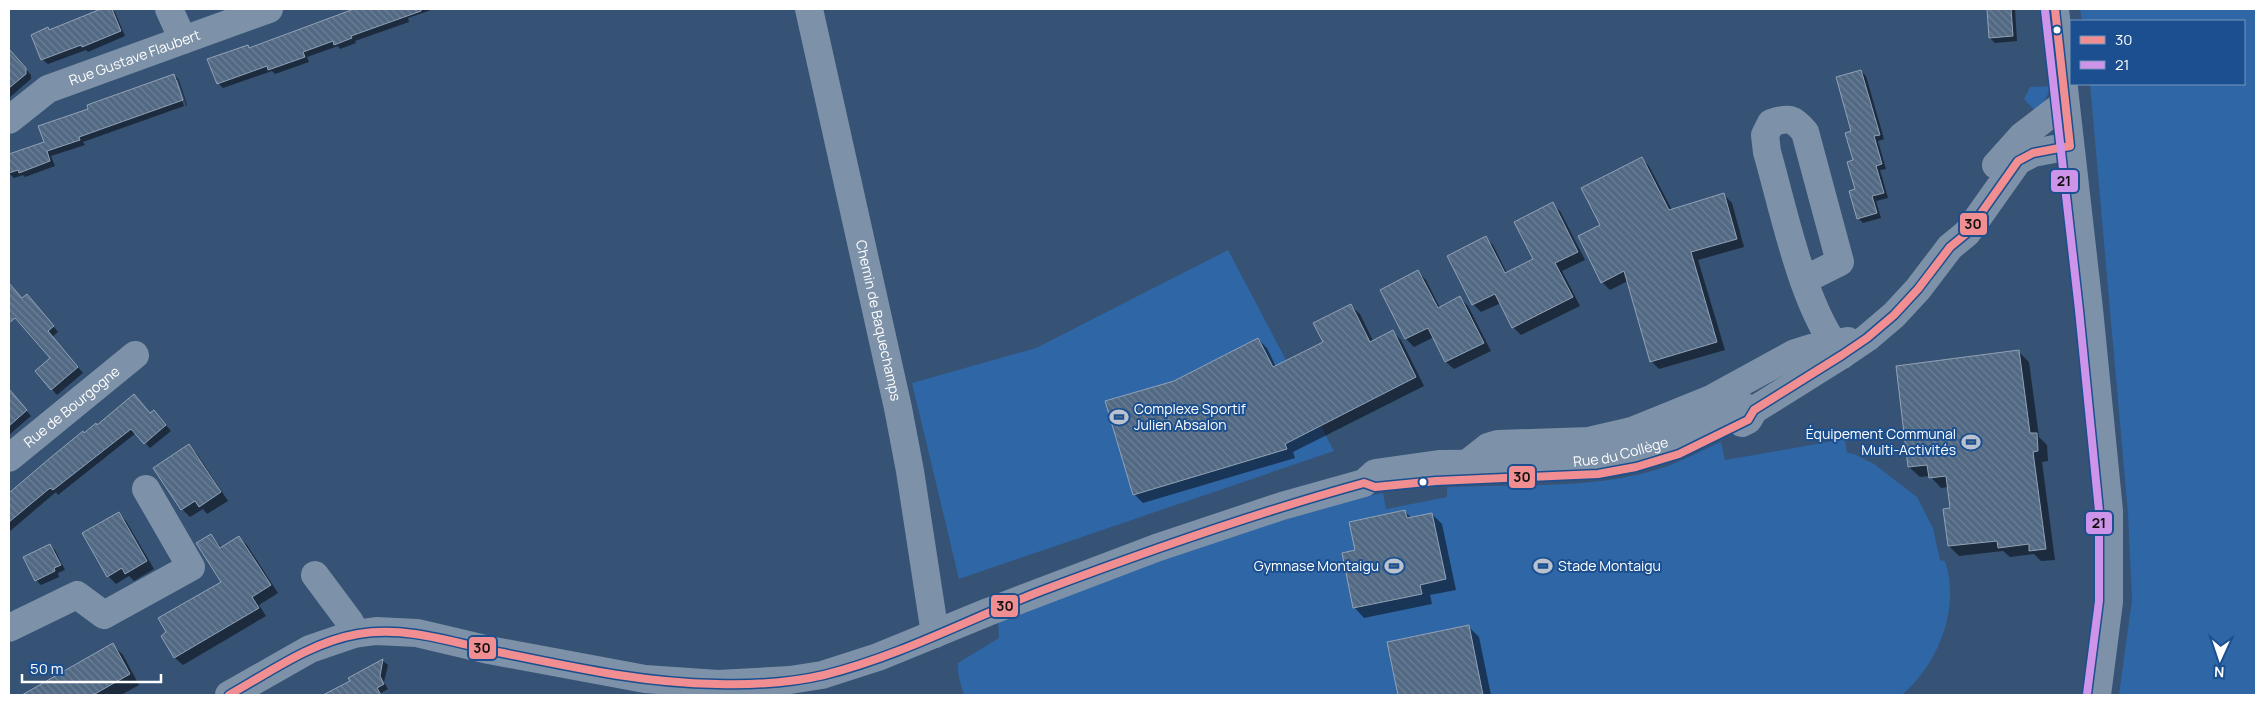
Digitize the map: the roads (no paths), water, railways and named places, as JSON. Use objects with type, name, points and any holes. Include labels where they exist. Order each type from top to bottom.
[{"type":"street","points":[[169,9],[183,40]]},
{"type":"street","name":"Rue Gustave Flaubert","points":[[9,120],[48,89],[269,9]]},
{"type":"street","name":"Chemin de Baquechamps","points":[[809,9],[898,408],[910,471],[935,634]]},
{"type":"street","points":[[2055,9],[2103,443],[2110,541],[2107,629],[2097,695]]},
{"type":"street","name":"Rue du Collège","points":[[1950,247],[1955,225],[1994,167],[2022,136],[2066,104]]},
{"type":"street","points":[[1468,464],[1471,459],[1488,447],[1498,444],[1589,441],[1632,432],[1711,399],[1795,353],[1837,349],[1817,316],[1804,280],[1767,152],[1766,135],[1771,123],[1785,118],[1796,122],[1805,132],[1840,262],[1804,280]]},
{"type":"street","name":"Rue du Collège","points":[[1364,483],[1375,487],[1436,481],[1577,476],[1636,467],[1679,454],[1748,420],[1754,410],[1837,349],[1867,338],[1894,315],[1918,289],[1950,247],[1967,233],[2018,161],[2033,153],[2070,146]]},
{"type":"street","name":"Rue de Bourgogne","points":[[9,458],[135,355]]},
{"type":"street","name":"Rue du Collège","points":[[230,695],[310,649],[354,634],[376,631],[417,633],[489,650],[645,679],[718,684],[790,680],[822,675],[878,657],[1156,548],[1273,509],[1364,483],[1375,473],[1434,465],[1562,462],[1608,458],[1670,441],[1741,406],[1754,410]]},
{"type":"street","points":[[9,628],[77,596],[104,615],[192,567],[146,489]]},
{"type":"street","points":[[315,575],[350,622],[354,634]]},
{"type":"place","name":"Complexe Sportif Julien Absalon","points":[[1119,417]]},
{"type":"place","name":"Équipement Communal Multi-Activités","points":[[1971,442]]},
{"type":"place","name":"Gymnase Montaigu","points":[[1394,566]]},
{"type":"place","name":"Stade Montaigu","points":[[1543,566]]}]
